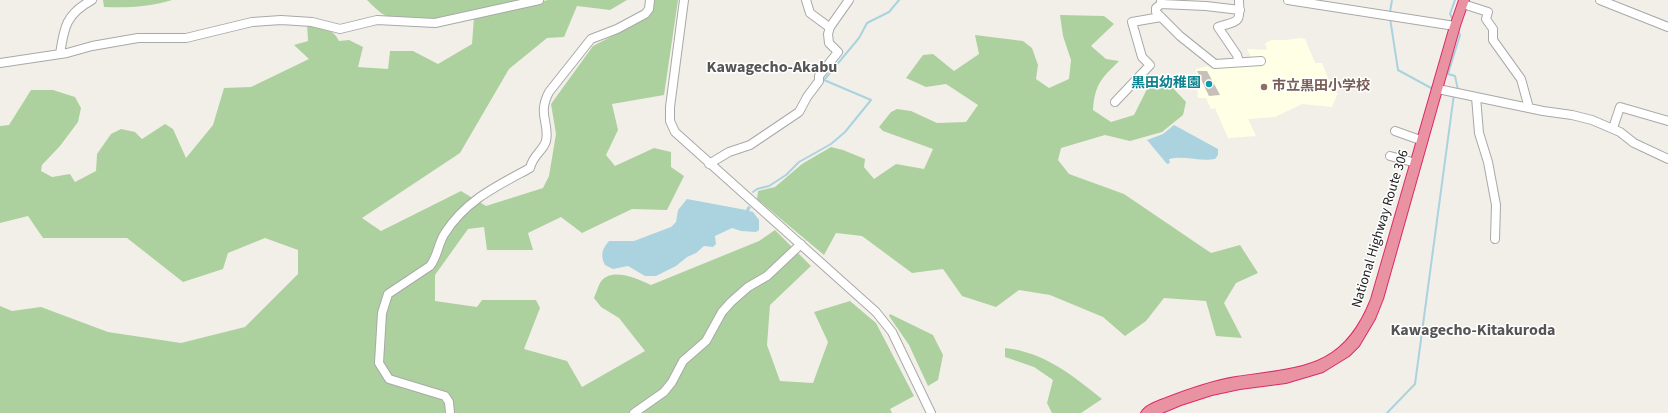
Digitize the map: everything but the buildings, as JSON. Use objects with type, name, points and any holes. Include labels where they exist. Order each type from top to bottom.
[{"type":"highway","name":"National Highway Route 306","points":[[1148,413],[1178,399],[1204,391],[1235,384],[1286,377],[1328,364],[1347,350],[1362,332],[1372,315],[1455,26],[1464,2]]},
{"type":"street","points":[[60,54],[64,28],[69,16],[76,9],[92,0]]},
{"type":"street","points":[[0,63],[60,54],[138,38],[186,38],[237,25],[263,21],[282,20],[312,22],[340,29],[377,20],[413,23],[443,22],[539,0]]},
{"type":"street","points":[[450,413],[450,405],[446,396],[389,379],[380,364],[380,324],[384,304],[388,294],[430,266],[435,260],[442,237],[466,207],[478,197],[530,168],[532,157],[543,147],[546,141],[542,111],[549,92],[592,39],[617,29],[645,14],[649,9],[650,0]]},
{"type":"street","points":[[684,0],[670,121],[678,136],[876,312],[885,323],[899,346],[931,413]]},
{"type":"street","points":[[806,0],[810,13],[829,27]]},
{"type":"street","points":[[709,164],[729,152],[750,145],[801,110],[807,97],[819,81],[819,76],[838,52],[829,43],[829,27],[849,0]]},
{"type":"street","points":[[1239,0],[1240,18],[1238,21],[1218,26],[1237,55],[1239,62]]},
{"type":"street","points":[[1288,0],[1455,26]]},
{"type":"street","points":[[1600,0],[1668,27]]},
{"type":"street","points":[[1240,10],[1161,2],[1156,10],[1180,36],[1215,64],[1261,61]]},
{"type":"street","points":[[1464,2],[1488,12],[1486,19],[1493,28],[1493,40],[1524,85],[1529,108]]},
{"type":"street","points":[[815,17],[835,19]]},
{"type":"street","points":[[1115,102],[1150,65],[1142,57],[1132,22],[1161,17]]},
{"type":"street","points":[[1438,88],[1529,108],[1571,114],[1613,128],[1624,134],[1633,142],[1668,159]]},
{"type":"street","points":[[1476,97],[1479,133],[1488,162],[1496,205],[1494,239]]},
{"type":"street","points":[[1613,128],[1620,107],[1668,121]]},
{"type":"street","points":[[1395,131],[1423,141]]},
{"type":"street","points":[[1390,156],[1416,163]]},
{"type":"street","points":[[634,413],[664,392],[672,382],[683,361],[706,340],[722,312],[731,302],[748,287],[767,276],[792,250],[801,244]]},
{"type":"shaded area","name":"市立黒田小学校","points":[[1305,39],[1315,63],[1322,63],[1332,88],[1330,89],[1339,94],[1337,95],[1332,107],[1302,104],[1275,117],[1248,119],[1256,136],[1228,138],[1215,108],[1211,109],[1206,98],[1198,98],[1196,69],[1252,59],[1247,49],[1267,50],[1265,43],[1272,40]]},
{"type":"green space","points":[[103,0],[172,0],[146,6],[104,7]]},
{"type":"green space","points":[[367,0],[530,0],[454,17],[412,21],[395,19],[381,13]]},
{"type":"green space","points":[[548,0],[627,0],[610,10],[577,6],[564,37],[547,38],[509,69],[460,153],[362,218],[381,231],[461,191],[486,206],[543,188],[549,176],[556,134],[551,104],[593,46],[649,17],[655,0],[678,0],[664,95],[612,104],[618,130],[606,155],[615,166],[654,148],[671,152],[671,167],[684,176],[667,210],[632,209],[582,233],[561,217],[528,233],[533,250],[487,250],[484,227],[468,229],[435,275],[435,301],[477,307],[482,300],[536,300],[540,308],[524,349],[567,361],[582,387],[645,351],[619,318],[601,307],[594,298],[600,283],[605,278],[610,275],[624,275],[651,285],[759,241],[775,230],[811,266],[770,305],[767,345],[780,381],[813,383],[828,342],[814,312],[850,301],[876,323],[914,396],[890,409],[892,413],[0,413],[0,306],[12,311],[41,307],[108,332],[181,343],[245,327],[298,274],[298,250],[265,238],[228,253],[223,269],[183,282],[127,238],[43,238],[28,216],[0,223],[0,126],[9,125],[31,90],[53,90],[75,97],[81,108],[78,122],[60,146],[42,165],[41,171],[52,177],[70,174],[75,182],[96,171],[97,154],[111,134],[121,129],[135,132],[142,139],[165,124],[173,129],[186,158],[213,125],[224,88],[251,87],[309,59],[294,45],[308,41],[307,23],[330,30],[339,41],[349,40],[363,47],[358,67],[388,69],[390,51],[413,51],[438,64],[472,44],[474,17]]},
{"type":"green space","points":[[1060,15],[1104,16],[1114,24],[1091,46],[1106,59],[1119,61],[1100,82],[1095,94],[1093,110],[1111,122],[1134,115],[1147,89],[1161,81],[1173,88],[1186,102],[1183,115],[1162,132],[1130,141],[1105,135],[1061,148],[1058,160],[1069,174],[1124,194],[1211,253],[1240,245],[1258,273],[1236,283],[1224,303],[1242,338],[1216,336],[1206,301],[1164,298],[1146,321],[1125,336],[1103,317],[1050,295],[1019,290],[996,307],[962,296],[943,269],[912,273],[862,236],[836,233],[824,255],[757,199],[758,191],[775,187],[802,164],[831,147],[865,159],[864,167],[874,179],[896,164],[924,169],[933,149],[883,131],[879,127],[891,112],[897,109],[911,111],[937,123],[966,122],[978,105],[946,84],[926,87],[906,78],[923,55],[933,54],[954,71],[979,54],[975,35],[1023,41],[1032,48],[1038,65],[1036,79],[1049,88],[1069,79],[1071,60],[1063,36]]},
{"type":"green space","points":[[890,314],[933,335],[943,355],[938,380],[928,386],[909,345],[889,316]]},
{"type":"green space","points":[[1005,348],[1032,354],[1057,366],[1080,381],[1102,399],[1081,413],[1052,413],[1047,403],[1053,380],[1034,367],[1005,357]]},
{"type":"water","points":[[1174,125],[1218,149],[1218,155],[1215,159],[1204,160],[1175,158],[1169,159],[1170,163],[1167,164],[1147,140],[1163,134]]},
{"type":"water","points":[[687,199],[746,210],[748,206],[751,207],[749,211],[753,212],[759,220],[759,230],[756,232],[741,231],[732,228],[715,236],[716,244],[713,247],[704,246],[676,266],[656,276],[645,276],[628,266],[613,269],[605,265],[602,252],[609,241],[634,241],[671,227],[676,222],[678,210]]},
{"type":"waterway","points":[[753,192],[757,189],[769,186],[786,175],[799,162],[831,144],[845,132],[871,100],[824,80],[859,38],[867,23],[889,12],[899,0]]},
{"type":"waterway","points":[[1390,12],[1392,0]]},
{"type":"waterway","points":[[1453,20],[1450,14],[1455,0]]},
{"type":"waterway","points":[[1390,18],[1398,70],[1431,88]]},
{"type":"waterway","points":[[1458,30],[1460,35],[1448,74],[1455,76],[1458,90]]},
{"type":"waterway","points":[[1387,413],[1415,384],[1454,94]]},
{"type":"place","name":"黒田幼稚園","points":[[1209,84]]},
{"type":"place","name":"市立黒田小学校","points":[[1264,87]]},
{"type":"district","name":"Kawagecho-Akabu","points":[[772,68]]},
{"type":"district","name":"Kawagecho-Kitakuroda","points":[[1473,331]]}]
